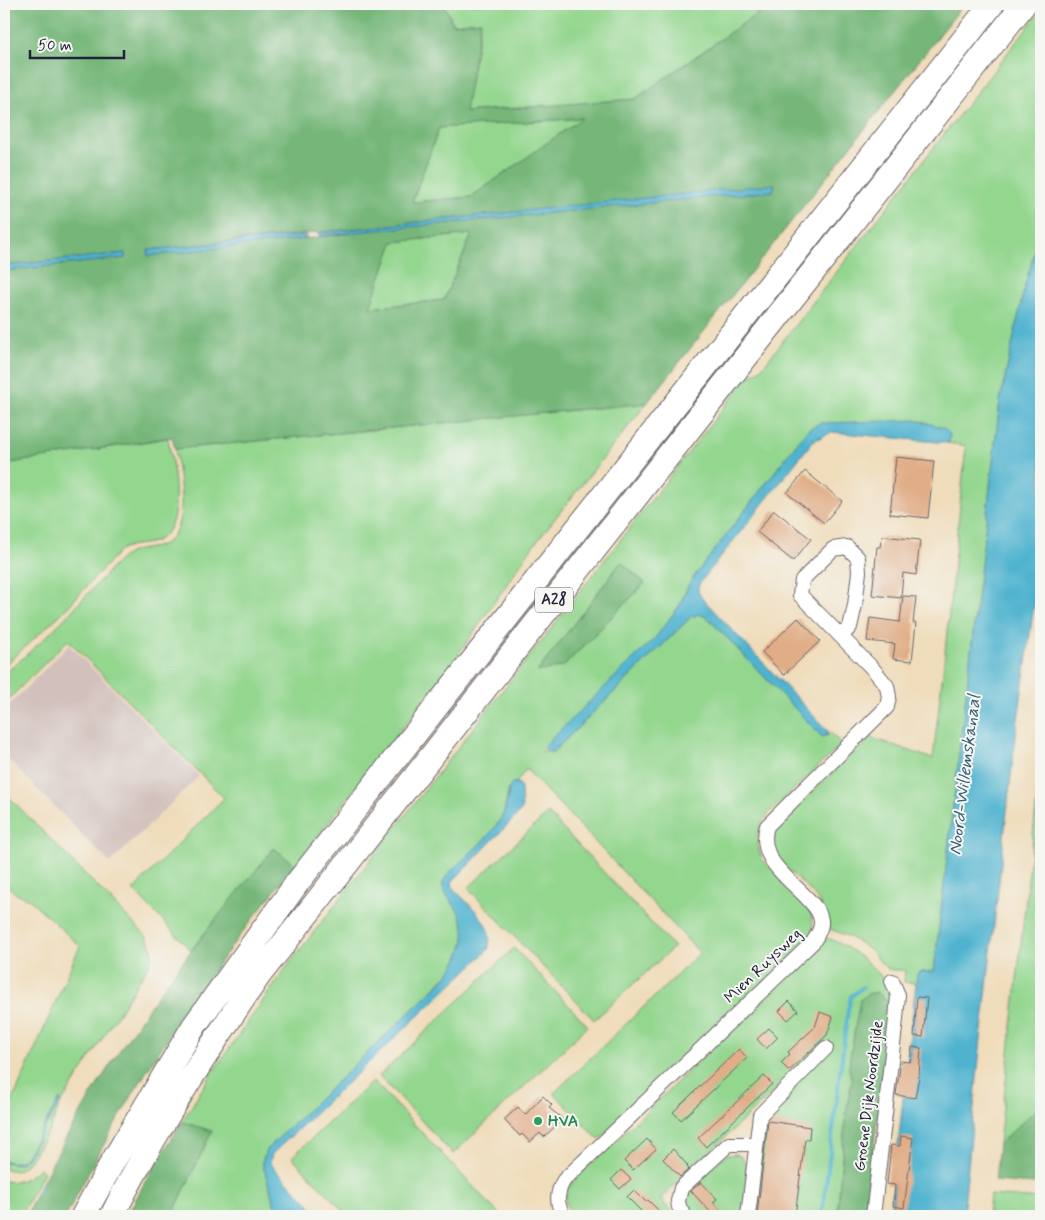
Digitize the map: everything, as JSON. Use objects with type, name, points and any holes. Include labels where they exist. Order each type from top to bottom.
[{"type":"highway","name":"A28","points":[[83,1216],[112,1163],[194,1026],[297,883],[992,4]]},
{"type":"highway","name":"A28","points":[[112,1216],[162,1126],[210,1047],[260,975],[1024,4]]},
{"type":"street","name":"Mien Ruysweg","points":[[564,1216],[560,1210],[558,1193],[564,1180],[813,942],[819,933],[822,922],[816,908],[769,859],[764,846],[764,836],[766,826],[887,707],[889,697],[887,686],[873,669],[800,595],[802,580],[833,548],[847,547],[858,558],[859,572],[850,627],[841,636]]},
{"type":"street","name":"Groene Dijk Noordzijde","points":[[873,1216],[898,995],[892,981]]},
{"type":"street","points":[[748,1216],[761,1111],[826,1048]]},
{"type":"street","points":[[685,1216],[678,1201],[681,1188],[729,1144],[756,1144]]},
{"type":"shaded area","points":[[69,645],[199,776],[110,863],[4,755],[4,710]]},
{"type":"green space","points":[[4,4],[444,4],[453,24],[481,21],[465,112],[635,99],[771,4],[964,4],[647,403],[175,449],[172,437],[4,464],[4,271],[125,258],[125,253],[4,266]],"holes":[[[582,118],[471,197],[412,202],[439,128]],[[775,185],[773,191],[382,229],[305,239],[149,250]],[[472,234],[444,300],[370,308],[393,242]]]},
{"type":"green space","points":[[444,4],[771,4],[635,99],[464,112],[481,21],[453,24]]},
{"type":"green space","points":[[1041,10],[1041,231],[1025,285],[1000,401],[934,971],[919,972],[916,983],[904,982],[905,970],[887,968],[872,952],[862,945],[829,929],[821,906],[816,898],[783,864],[773,847],[772,837],[776,827],[870,737],[933,759],[966,446],[947,443],[949,442],[947,431],[925,422],[812,427],[807,430],[696,574],[688,586],[680,605],[656,637],[541,751],[553,752],[691,617],[699,614],[708,618],[822,736],[828,735],[827,730],[842,744],[768,814],[761,825],[757,841],[763,860],[808,908],[813,923],[810,938],[599,1140],[554,1093],[700,953],[526,769],[516,783],[512,783],[504,813],[498,824],[449,873],[443,882],[445,891],[461,918],[465,933],[464,941],[453,969],[262,1162],[278,1216],[172,1216],[211,1132],[182,1122],[212,1073],[289,964],[746,379],[761,369]],"holes":[[[621,562],[645,583],[564,666],[538,671]]]},
{"type":"green space","points":[[584,118],[471,197],[412,202],[439,128]]},
{"type":"green space","points":[[472,234],[444,300],[369,308],[393,242]]},
{"type":"green space","points":[[647,403],[533,546],[447,671],[295,865],[274,849],[191,950],[133,890],[224,798],[68,640],[4,704],[4,674],[53,630],[123,557],[137,550],[160,546],[172,537],[180,519],[181,509],[175,449]]},
{"type":"green space","points":[[168,438],[175,491],[173,518],[169,530],[156,541],[120,550],[63,612],[4,666],[4,464]]},
{"type":"green space","points":[[621,562],[645,583],[564,666],[537,672]]},
{"type":"green space","points":[[1041,762],[1041,1105],[999,1144]]},
{"type":"green space","points":[[4,792],[146,936],[152,950],[149,965],[60,1105],[49,1131],[29,1162],[17,1171],[4,1169],[4,1120],[80,946],[28,898],[16,894],[4,882]]},
{"type":"green space","points":[[548,813],[674,947],[594,1020],[468,888]]},
{"type":"green space","points":[[274,848],[295,865],[222,959],[172,1032],[116,1123],[66,1216],[26,1216],[61,1147],[122,1047],[200,939]]},
{"type":"green space","points":[[826,938],[854,952],[874,968],[892,994],[891,1005],[876,992],[860,1000],[850,1058],[849,1069],[852,1081],[846,1113],[837,1216],[754,1216],[766,1116],[825,1043],[660,1199],[676,1216],[573,1216],[567,1207],[566,1194],[573,1181],[809,957]]},
{"type":"green space","points":[[514,948],[588,1026],[453,1154],[379,1076]]},
{"type":"green space","points":[[877,992],[891,1005],[865,1216],[837,1216],[846,1113],[852,1081],[849,1069],[850,1058],[860,1000],[868,994]]},
{"type":"green space","points":[[373,1081],[501,1216],[348,1216],[292,1157]]},
{"type":"green space","points":[[1041,1105],[1041,1175],[1034,1184],[995,1181],[999,1144]]},
{"type":"green space","points":[[182,1122],[212,1131],[172,1216],[127,1216],[145,1182]]},
{"type":"green space","points":[[736,1154],[742,1158],[746,1172],[741,1216],[693,1216],[687,1210],[685,1203],[688,1190],[726,1155]]},
{"type":"green space","points":[[39,1168],[44,1172],[20,1216],[4,1216],[4,1181],[23,1179]]},
{"type":"green space","points":[[990,1195],[1041,1199],[1041,1216],[988,1216]]},
{"type":"water","points":[[775,184],[773,191],[318,236],[320,233],[345,230]]},
{"type":"water","name":"Noord-Willemskanaal","points":[[1041,231],[1041,556],[1015,741],[963,1216],[890,1216],[917,974],[934,971],[1000,401],[1025,285]]},
{"type":"water","points":[[306,235],[305,239],[148,256],[148,250]]},
{"type":"water","points":[[125,253],[125,258],[4,271],[4,266]]},
{"type":"water","points":[[917,420],[944,428],[950,434],[949,442],[832,432],[813,441],[699,584],[698,591],[701,597],[827,730],[828,735],[822,737],[708,618],[699,614],[691,617],[553,752],[545,749],[545,745],[656,637],[680,605],[688,586],[696,574],[807,430],[820,423]]},
{"type":"water","points":[[512,783],[518,783],[521,789],[522,810],[452,882],[453,888],[473,908],[485,924],[490,941],[488,950],[272,1154],[270,1162],[274,1168],[321,1216],[278,1216],[262,1162],[266,1150],[449,973],[460,955],[464,936],[460,915],[448,897],[443,882],[449,873],[498,823],[504,812]]},
{"type":"water","points":[[59,1100],[61,1100],[28,1157],[19,1164],[4,1162],[4,1160],[18,1162],[26,1157]]},
{"type":"building","points":[[896,457],[934,461],[928,518],[890,514]]},
{"type":"building","points":[[805,471],[842,501],[824,523],[787,493]]},
{"type":"building","points":[[774,510],[811,539],[793,561],[757,532]]},
{"type":"building","points":[[882,536],[920,540],[916,575],[903,573],[901,598],[872,595],[877,547],[880,547]]},
{"type":"building","points":[[903,596],[916,597],[913,623],[916,623],[912,661],[893,659],[895,644],[867,641],[870,618],[900,622]]},
{"type":"building","points":[[798,618],[820,641],[784,675],[762,652]]},
{"type":"building","points":[[917,997],[927,998],[923,1037],[914,1036]]},
{"type":"building","points":[[789,1001],[798,1011],[788,1020],[779,1011]]},
{"type":"building","points":[[820,1012],[833,1017],[827,1035],[789,1071],[781,1063],[790,1054],[788,1052],[815,1027]]},
{"type":"building","points":[[769,1028],[778,1037],[766,1049],[757,1039]]},
{"type":"building","points":[[912,1047],[921,1048],[915,1098],[896,1095],[901,1061],[910,1062]]},
{"type":"building","points":[[739,1049],[747,1058],[681,1120],[673,1112]]},
{"type":"building","points":[[764,1076],[772,1084],[706,1147],[698,1138]]},
{"type":"building","points":[[543,1096],[552,1105],[549,1108],[563,1119],[544,1137],[540,1133],[530,1142],[522,1134],[520,1136],[504,1120],[518,1107],[525,1115]]},
{"type":"building","points":[[768,1121],[810,1127],[809,1139],[805,1139],[795,1216],[757,1216]]},
{"type":"building","points":[[901,1136],[913,1138],[904,1208],[893,1206],[895,1185],[887,1184],[891,1145],[900,1146]]},
{"type":"building","points":[[647,1139],[656,1149],[633,1170],[624,1161]]},
{"type":"building","points":[[673,1149],[689,1169],[680,1177],[663,1159]]},
{"type":"building","points":[[621,1170],[631,1179],[620,1189],[611,1180]]},
{"type":"building","points":[[701,1182],[717,1199],[713,1202],[726,1216],[714,1216],[691,1191]]},
{"type":"building","points":[[634,1190],[646,1202],[648,1200],[664,1216],[646,1216],[627,1197]]},
{"type":"waterway","points":[[822,1216],[848,1010],[851,996],[863,987]]},
{"type":"place","name":"HVA","points":[[538,1121]]}]
